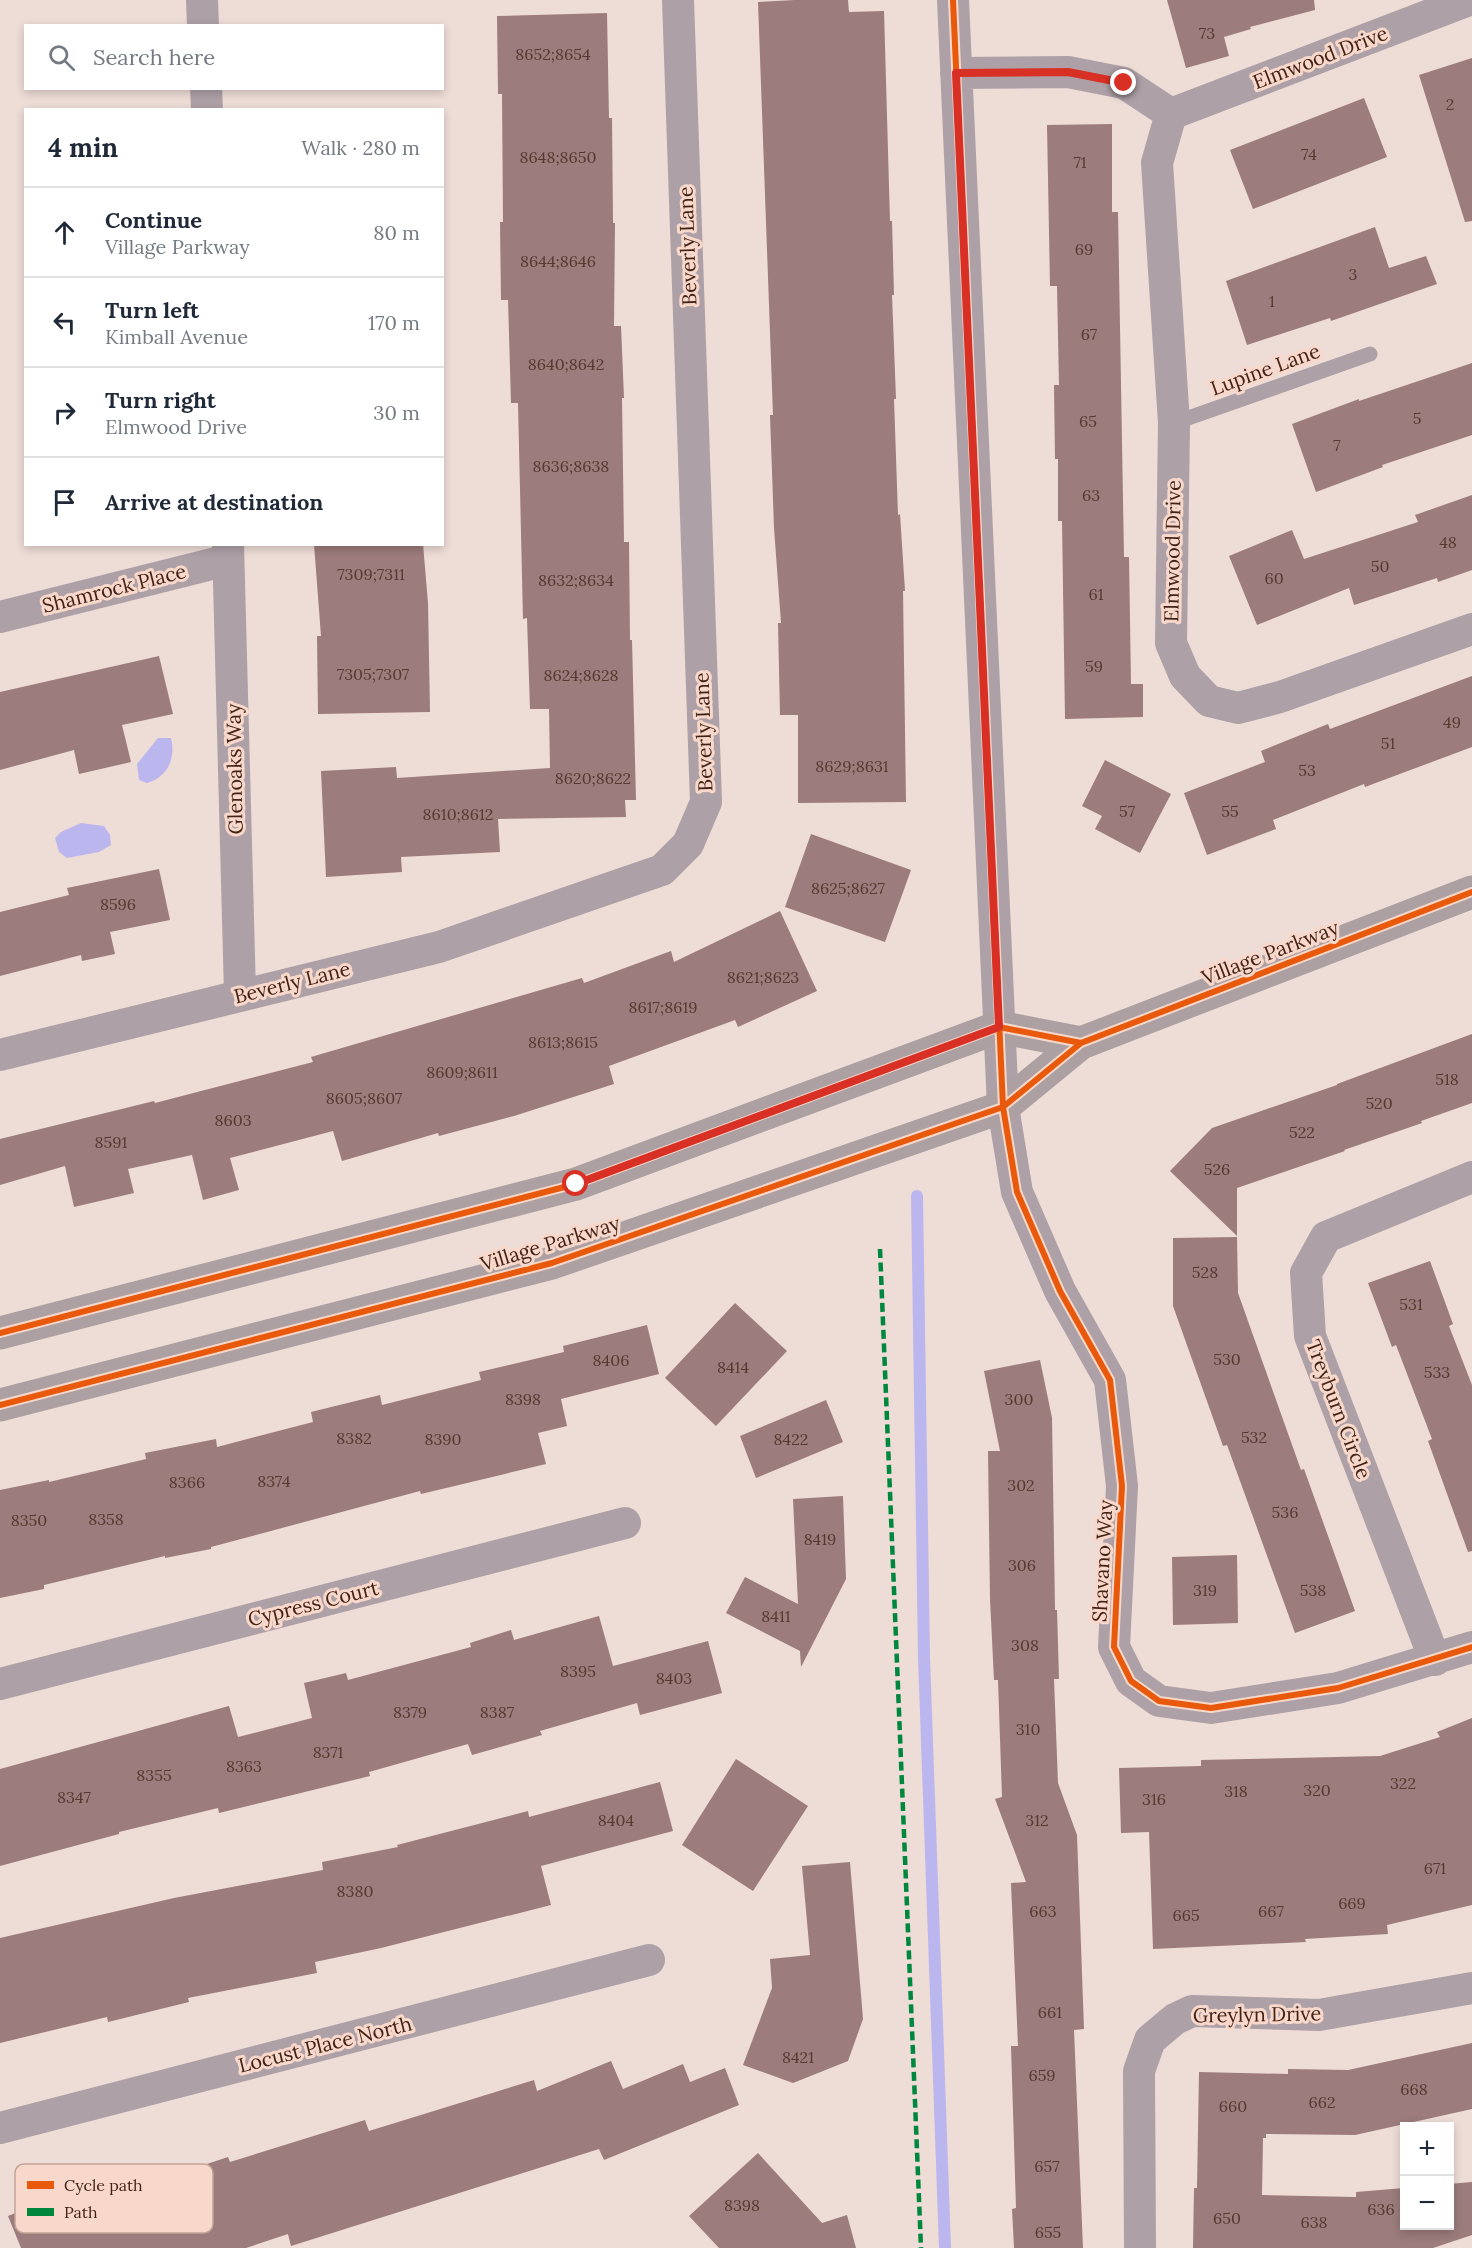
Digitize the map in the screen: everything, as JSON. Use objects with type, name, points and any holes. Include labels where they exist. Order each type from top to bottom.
[{"type":"street","points":[[202,0],[203,24]]},
{"type":"street","name":"Beverly Lane","points":[[0,1055],[240,994],[439,947],[662,870],[688,844],[706,802],[678,0]]},
{"type":"street","name":"Shavano Way","points":[[953,0],[1003,1107],[1017,1191],[1060,1291],[1110,1380],[1122,1486],[1114,1647],[1131,1681],[1159,1701],[1211,1708],[1338,1688],[1472,1647]]},
{"type":"street","name":"Elmwood Drive","points":[[1469,0],[1171,114],[1157,164],[1174,423],[1171,643],[1185,676],[1209,701],[1238,708],[1280,697],[1472,629]]},
{"type":"street","points":[[956,73],[1068,72],[1124,83],[1171,114]]},
{"type":"street","points":[[206,90],[207,108]]},
{"type":"street","name":"Glenoaks Way","points":[[228,552],[240,994]]},
{"type":"street","name":"Shamrock Place","points":[[0,617],[228,552]]},
{"type":"street","name":"Village Parkway","points":[[0,1405],[552,1263],[1003,1107],[1081,1043],[1472,892]]},
{"type":"street","points":[[0,1333],[576,1184],[999,1027],[1081,1043]]},
{"type":"street","name":"Treyburn Circle","points":[[1435,1660],[1310,1336],[1306,1273],[1326,1237],[1472,1177]]},
{"type":"street","name":"Cypress Court","points":[[0,1684],[625,1523]]},
{"type":"street","name":"Locust Place North","points":[[0,2128],[649,1960]]},
{"type":"street","name":"Greylyn Drive","points":[[1140,2248],[1139,2071],[1150,2040],[1160,2030],[1175,2019],[1192,2011],[1319,2014],[1472,1988]]},
{"type":"lane","name":"Lupine Lane","points":[[1174,423],[1370,354]]},
{"type":"shaded area","points":[[158,738],[171,738],[171,759],[169,766],[160,776],[147,783],[139,780],[137,764]]},
{"type":"shaded area","points":[[81,823],[104,826],[110,835],[111,845],[99,852],[67,858],[59,852],[55,838],[61,832]]},
{"type":"building","points":[[848,0],[849,12],[884,11],[890,221],[892,221],[898,515],[900,514],[905,591],[903,591],[906,802],[798,803],[798,715],[780,715],[778,623],[781,623],[774,528],[770,415],[773,415],[758,2]]},
{"type":"building","points":[[1167,0],[1314,0],[1315,10],[1250,27],[1251,29],[1224,37],[1229,56],[1186,68]]},
{"type":"building","points":[[607,13],[609,118],[612,118],[613,223],[615,223],[614,326],[621,326],[624,398],[622,398],[624,542],[629,542],[636,800],[625,800],[626,817],[498,819],[500,852],[401,857],[402,872],[326,877],[321,771],[396,767],[397,778],[550,768],[549,709],[530,709],[527,618],[523,619],[518,403],[511,403],[508,300],[501,300],[502,94],[498,94],[497,16]]},
{"type":"building","points":[[1472,58],[1472,221],[1465,222],[1419,75]]},
{"type":"building","points":[[1364,98],[1387,157],[1253,209],[1230,150]]},
{"type":"building","points":[[1112,124],[1112,212],[1118,212],[1124,557],[1129,557],[1131,684],[1143,684],[1143,717],[1065,719],[1062,521],[1058,521],[1058,459],[1055,459],[1054,385],[1059,385],[1057,286],[1050,286],[1047,125]]},
{"type":"building","points":[[1375,227],[1389,268],[1426,256],[1437,284],[1331,321],[1330,318],[1247,345],[1226,281]]},
{"type":"building","points":[[1472,363],[1472,435],[1382,465],[1383,467],[1316,492],[1292,424],[1359,399],[1359,401]]},
{"type":"building","points":[[1472,495],[1472,570],[1438,582],[1437,578],[1354,605],[1349,588],[1257,625],[1229,556],[1292,530],[1304,559],[1418,522],[1415,515]]},
{"type":"building","points":[[314,546],[423,546],[428,603],[430,712],[318,714],[317,636],[321,636]]},
{"type":"building","points":[[159,656],[173,714],[122,725],[131,762],[79,774],[74,750],[0,770],[0,692]]},
{"type":"building","points":[[1472,676],[1472,747],[1365,787],[1364,784],[1273,820],[1276,829],[1207,855],[1184,793],[1265,762],[1261,751],[1328,724],[1330,729]]},
{"type":"building","points":[[1105,760],[1171,794],[1140,853],[1095,829],[1102,816],[1082,806]]},
{"type":"building","points":[[811,834],[911,870],[885,942],[785,907]]},
{"type":"building","points":[[159,869],[170,920],[110,932],[115,954],[82,961],[81,955],[0,976],[0,912],[69,895],[67,888]]},
{"type":"building","points":[[780,911],[817,991],[738,1027],[735,1020],[609,1066],[614,1084],[514,1116],[439,1136],[438,1133],[342,1161],[333,1131],[230,1158],[239,1190],[203,1200],[192,1155],[128,1169],[134,1193],[74,1207],[65,1166],[0,1185],[0,1139],[154,1101],[155,1103],[313,1062],[311,1057],[582,978],[584,983],[671,951],[674,962]]},
{"type":"building","points":[[1472,1034],[1472,1103],[1345,1151],[1237,1188],[1237,1236],[1170,1171],[1212,1128],[1337,1085]]},
{"type":"building","points":[[1237,1237],[1238,1293],[1301,1470],[1304,1469],[1355,1611],[1295,1633],[1227,1445],[1223,1446],[1173,1306],[1173,1238]]},
{"type":"building","points":[[1430,1261],[1453,1324],[1449,1326],[1472,1385],[1472,1551],[1468,1552],[1428,1441],[1432,1439],[1396,1345],[1392,1347],[1368,1283]]},
{"type":"building","points":[[735,1303],[787,1351],[716,1426],[665,1378]]},
{"type":"building","points":[[647,1325],[659,1374],[561,1399],[567,1426],[538,1433],[546,1464],[421,1494],[420,1491],[211,1547],[211,1549],[165,1558],[165,1556],[44,1585],[44,1589],[0,1598],[0,1490],[49,1480],[49,1482],[146,1459],[145,1453],[216,1439],[217,1447],[313,1422],[311,1412],[380,1395],[382,1405],[481,1380],[479,1372],[564,1352],[563,1346]]},
{"type":"building","points":[[1040,1360],[1052,1418],[1055,1610],[1057,1610],[1059,1679],[1054,1679],[1058,1783],[1077,1835],[1084,2029],[1074,2030],[1083,2248],[1014,2248],[1012,2209],[1016,2208],[1011,2046],[1018,2046],[1011,1883],[1026,1882],[995,1799],[1002,1797],[998,1680],[994,1680],[990,1599],[988,1451],[1000,1451],[984,1371]]},
{"type":"building","points":[[826,1400],[843,1442],[756,1478],[740,1436]]},
{"type":"building","points":[[843,1496],[846,1579],[801,1667],[800,1651],[726,1613],[745,1577],[798,1604],[793,1499]]},
{"type":"building","points":[[1237,1555],[1238,1623],[1173,1625],[1172,1557]]},
{"type":"building","points":[[599,1616],[613,1666],[708,1641],[722,1693],[640,1715],[637,1703],[540,1731],[542,1735],[472,1755],[468,1744],[369,1772],[370,1776],[219,1813],[218,1808],[119,1832],[119,1834],[0,1866],[0,1769],[229,1706],[238,1737],[312,1718],[304,1683],[346,1673],[348,1680],[471,1647],[470,1643],[511,1630],[514,1640]]},
{"type":"building","points":[[1472,1718],[1472,1905],[1387,1925],[1388,1934],[1305,1939],[1306,1942],[1153,1949],[1149,1832],[1121,1833],[1119,1768],[1201,1766],[1201,1760],[1380,1756],[1440,1737],[1437,1732]]},
{"type":"building","points":[[736,1759],[808,1806],[753,1891],[682,1845]]},
{"type":"building","points":[[660,1782],[673,1831],[541,1866],[551,1905],[381,1948],[315,1962],[317,1973],[188,1998],[189,2002],[108,2022],[107,2017],[0,2043],[0,1938],[174,1898],[323,1870],[322,1862],[398,1847],[397,1845],[528,1811],[529,1817]]},
{"type":"building","points":[[850,1862],[863,2019],[848,2061],[793,2083],[743,2065],[772,1988],[770,1959],[810,1955],[802,1866]]},
{"type":"building","points":[[1472,2043],[1472,2109],[1414,2122],[1400,2122],[1400,2125],[1355,2135],[1266,2134],[1266,2138],[1263,2138],[1262,2195],[1356,2197],[1356,2192],[1400,2188],[1400,2230],[1454,2230],[1454,2184],[1472,2182],[1472,2235],[1433,2248],[1193,2248],[1194,2188],[1197,2188],[1199,2072],[1288,2074],[1288,2069],[1348,2070]]},
{"type":"building","points":[[611,2061],[623,2089],[683,2064],[690,2082],[725,2068],[739,2105],[604,2160],[599,2149],[291,2246],[288,2234],[246,2248],[21,2248],[8,2216],[15,2213],[15,2233],[213,2233],[213,2164],[207,2164],[228,2157],[230,2162],[365,2120],[369,2131],[534,2080],[537,2091]]},
{"type":"building","points":[[758,2153],[822,2223],[847,2215],[856,2248],[719,2248],[689,2216]]},
{"type":"waterway","points":[[917,1196],[924,1657],[945,2248]]},
{"type":"marked path","points":[[880,1249],[921,2248]]},
{"type":"cycle path","points":[[953,0],[1003,1107],[1017,1192],[1060,1291],[1110,1380],[1122,1486],[1114,1647],[1131,1681],[1159,1701],[1211,1708],[1338,1688],[1472,1647]]},
{"type":"cycle path","points":[[0,1405],[552,1263],[1003,1107],[1081,1043],[1472,892]]},
{"type":"cycle path","points":[[0,1333],[576,1184],[999,1027],[1081,1043]]},
{"type":"route","points":[[576,1184],[999,1027],[956,73],[1068,72],[1124,83]]}]
